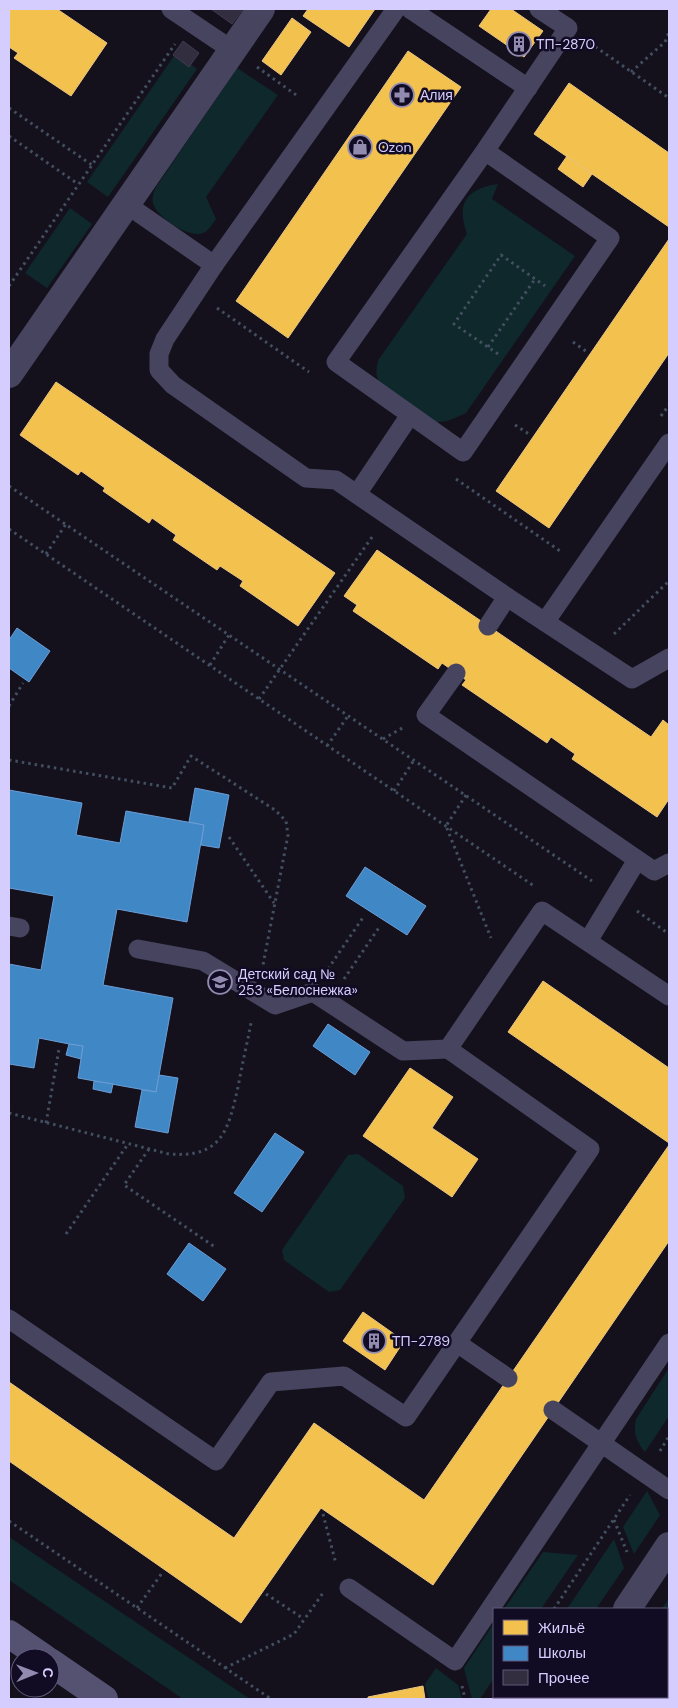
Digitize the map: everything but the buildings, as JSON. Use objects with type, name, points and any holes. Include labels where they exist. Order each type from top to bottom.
[{"type":"street","points":[[9,374],[260,9]]},
{"type":"street","points":[[628,1608],[669,1546]]},
{"type":"street","points":[[9,1634],[29,1648]]},
{"type":"street","points":[[60,1669],[104,1699]]},
{"type":"lane","points":[[171,9],[232,50]]},
{"type":"lane","points":[[396,9],[164,338],[159,354],[159,370],[173,386],[306,478],[336,480],[507,597],[632,679],[669,658]]},
{"type":"lane","points":[[410,9],[528,88]]},
{"type":"lane","points":[[485,151],[610,238],[463,452],[336,362],[485,151],[568,28],[539,9]]},
{"type":"lane","points":[[126,204],[214,266]]},
{"type":"lane","points":[[356,494],[410,415]]},
{"type":"lane","points":[[545,622],[669,443]]},
{"type":"lane","points":[[488,626],[507,597]]},
{"type":"lane","points":[[456,673],[426,715],[654,871],[669,863]]},
{"type":"lane","points":[[588,941],[637,860]]},
{"type":"lane","points":[[448,1049],[542,911],[669,996]]},
{"type":"lane","points":[[9,1320],[216,1461],[271,1382],[344,1376],[406,1417],[590,1150],[448,1049],[403,1051],[320,997],[274,1004],[203,961],[138,949]]},
{"type":"lane","points":[[457,1343],[508,1378]]},
{"type":"lane","points":[[349,1588],[455,1661],[669,1343]]},
{"type":"lane","points":[[553,1410],[669,1490]]},
{"type":"path","points":[[9,286],[190,22]]},
{"type":"path","points":[[568,28],[669,98]]},
{"type":"path","points":[[631,72],[665,42],[669,32]]},
{"type":"path","points":[[232,50],[322,113]]},
{"type":"path","points":[[9,108],[92,165]]},
{"type":"path","points":[[9,136],[78,184]]},
{"type":"path","points":[[519,370],[454,324],[501,255],[566,301]]},
{"type":"path","points":[[488,347],[535,279]]},
{"type":"path","points":[[195,293],[317,377]]},
{"type":"path","points":[[568,339],[587,352]]},
{"type":"path","points":[[460,482],[466,474]]},
{"type":"path","points":[[453,477],[584,567]]},
{"type":"path","points":[[9,486],[669,934]]},
{"type":"path","points":[[259,699],[387,515]]},
{"type":"path","points":[[46,554],[66,524]]},
{"type":"path","points":[[9,529],[552,898],[542,911]]},
{"type":"path","points":[[594,654],[669,581]]},
{"type":"path","points":[[210,665],[229,635]]},
{"type":"path","points":[[9,706],[24,683]]},
{"type":"path","points":[[327,746],[348,716]]},
{"type":"path","points":[[394,791],[414,760]]},
{"type":"path","points":[[446,826],[466,796]]},
{"type":"path","points":[[446,826],[503,968]]},
{"type":"path","points":[[229,837],[274,904]]},
{"type":"path","points":[[320,997],[364,916]]},
{"type":"path","points":[[320,997],[380,926]]},
{"type":"path","points":[[46,1123],[59,1049]]},
{"type":"path","points":[[66,1234],[128,1144]]},
{"type":"path","points":[[148,1149],[124,1185],[214,1246]]},
{"type":"path","points":[[555,1608],[669,1436]]},
{"type":"path","points":[[323,1514],[338,1572]]},
{"type":"path","points":[[9,1522],[271,1699]]},
{"type":"path","points":[[137,1608],[162,1573]]},
{"type":"path","points":[[225,1668],[294,1634],[327,1588]]},
{"type":"path","points":[[266,1594],[304,1619]]},
{"type":"green space","points":[[176,53],[197,69],[108,197],[87,182]]},
{"type":"green space","points":[[237,68],[278,95],[206,197],[216,219],[205,232],[191,233],[168,221],[157,211],[154,206],[153,194]]},
{"type":"green space","points":[[498,184],[492,199],[575,256],[466,413],[448,421],[436,422],[382,385],[377,376],[377,365],[379,359],[467,234],[463,214],[466,199],[478,190]]},
{"type":"green space","points":[[70,208],[92,224],[47,288],[25,273]]},
{"type":"green space","points":[[358,1154],[403,1186],[405,1198],[340,1290],[329,1292],[284,1260],[282,1250],[348,1155]]},
{"type":"green space","points":[[669,1368],[669,1416],[645,1452],[639,1445],[636,1437],[636,1419]]},
{"type":"green space","points":[[647,1491],[660,1515],[634,1554],[623,1527]]},
{"type":"green space","points":[[9,1537],[250,1699],[183,1699],[9,1580]]},
{"type":"green space","points":[[614,1539],[624,1568],[597,1608],[568,1608]]},
{"type":"green space","points":[[543,1552],[578,1555],[542,1608],[505,1608]]},
{"type":"green space","points":[[669,1598],[669,1699],[601,1699],[668,1698],[668,1608],[663,1608]]},
{"type":"green space","points":[[493,1624],[493,1680],[480,1699],[472,1699],[464,1668]]},
{"type":"green space","points":[[436,1668],[458,1685],[462,1699],[428,1699],[425,1684]]},
{"type":"place","name":"ТП-2870","points":[[519,44]]},
{"type":"place","name":"Алия","points":[[402,95]]},
{"type":"place","name":"Ozon","points":[[360,147]]},
{"type":"place","name":"Детский сад № 253 «Белоснежка»","points":[[220,982]]},
{"type":"place","name":"ТП-2789","points":[[374,1341]]}]
